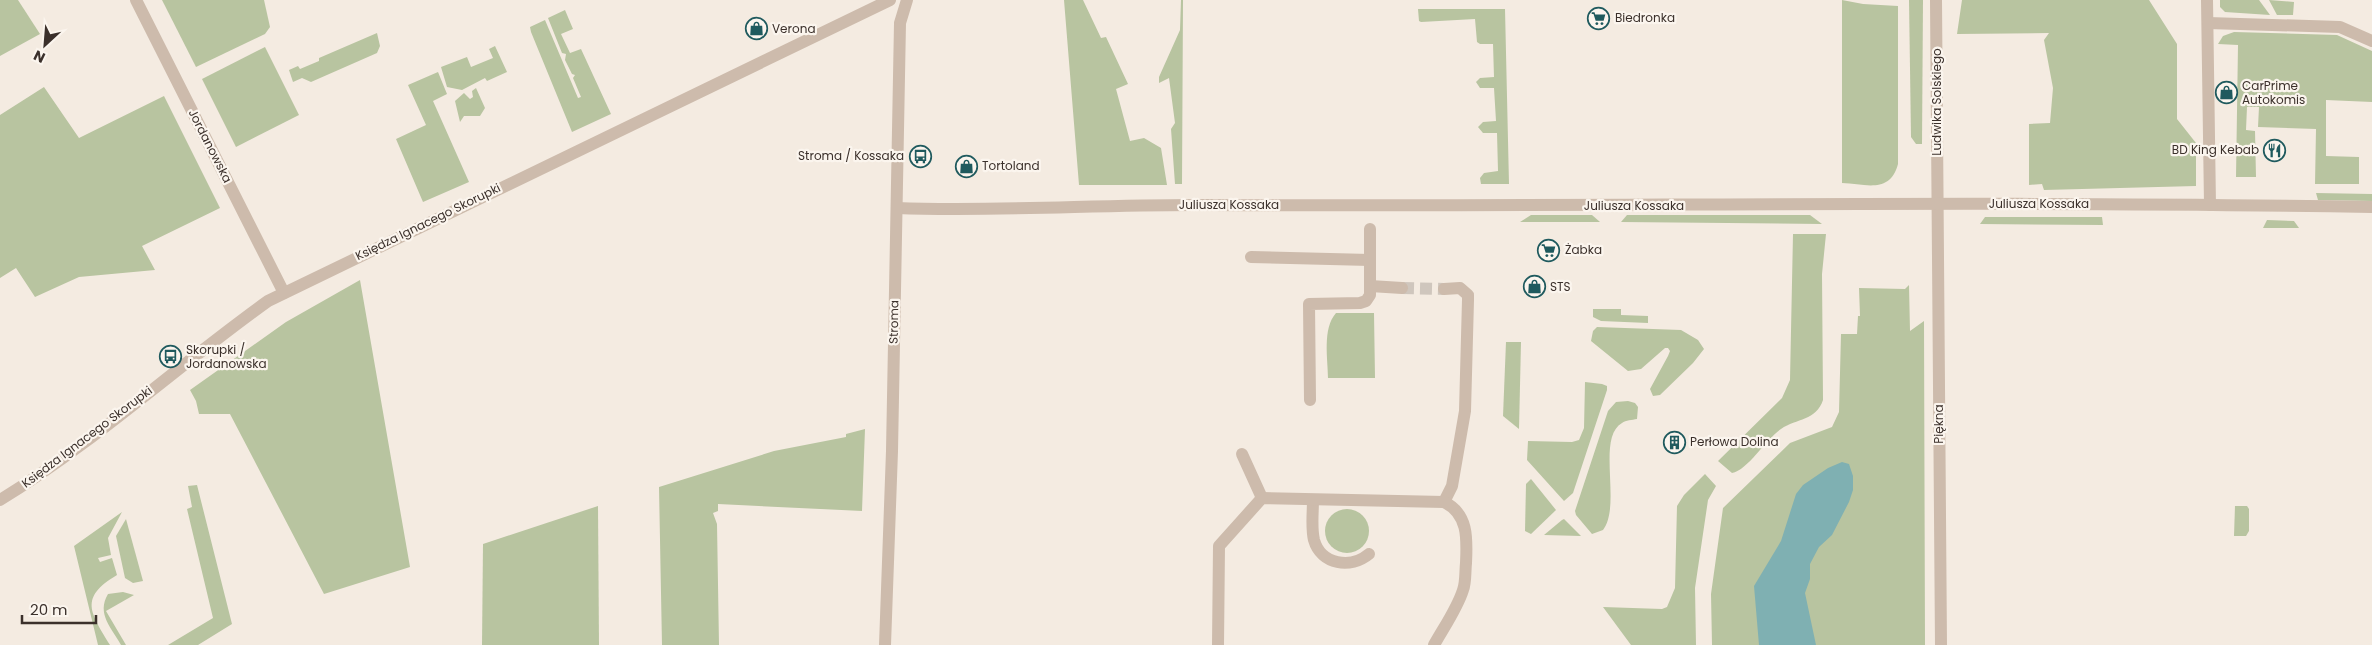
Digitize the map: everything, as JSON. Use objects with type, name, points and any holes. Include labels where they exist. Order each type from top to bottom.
[{"type":"street","name":"Jordanowska","points":[[136,0],[284,293]]},
{"type":"street","name":"Księdza Ignacego Skorupki","points":[[0,500],[37,477],[209,343],[268,301],[890,0]]},
{"type":"street","name":"Stroma","points":[[885,645],[900,24],[907,0]]},
{"type":"street","name":"Ludwika Solskiego","points":[[1936,0],[1938,203]]},
{"type":"street","points":[[2207,0],[2210,204]]},
{"type":"street","points":[[2208,23],[2340,27],[2372,41]]},
{"type":"street","name":"Juliusza Kossaka","points":[[896,208],[1172,205],[1502,207],[1938,203],[2210,204],[2372,207]]},
{"type":"street","name":"Piękna","points":[[1938,203],[1941,645]]},
{"type":"street","points":[[1310,400],[1309,304],[1360,303],[1366,301],[1370,295],[1370,229]]},
{"type":"street","points":[[1251,257],[1370,260]]},
{"type":"street","points":[[1370,286],[1402,288]]},
{"type":"street","points":[[1444,288],[1460,288],[1468,295],[1465,411],[1452,486],[1444,502]]},
{"type":"street","points":[[1242,454],[1262,498]]},
{"type":"street","points":[[1262,498],[1444,502],[1453,508],[1465,526],[1467,536],[1465,583],[1460,597],[1434,645]]},
{"type":"street","points":[[1218,645],[1219,546],[1262,498]]},
{"type":"street","points":[[1313,500],[1314,539],[1323,554],[1339,563],[1356,563],[1369,554]]},
{"type":"green space","points":[[0,0],[18,0],[40,34],[0,56]]},
{"type":"green space","points":[[162,0],[264,0],[270,27],[265,34],[196,67]]},
{"type":"green space","points":[[1064,0],[1083,0],[1101,38],[1106,37],[1128,84],[1116,89],[1130,141],[1144,138],[1161,148],[1167,185],[1079,185]]},
{"type":"green space","points":[[1181,0],[1183,0],[1182,184],[1175,184],[1171,129],[1175,123],[1169,78],[1159,83],[1159,77],[1180,30]]},
{"type":"green space","points":[[1842,0],[1863,4],[1898,6],[1898,164],[1889,180],[1876,185],[1842,183]]},
{"type":"green space","points":[[1909,0],[1923,0],[1922,144],[1916,144],[1911,137]]},
{"type":"green space","points":[[1962,0],[2149,0],[2177,44],[2177,119],[2196,143],[2196,186],[2044,190],[2042,184],[2029,185],[2029,124],[2050,123],[2053,88],[2044,40],[2049,33],[1957,34]]},
{"type":"green space","points":[[2220,0],[2259,0],[2270,15],[2225,12],[2220,7]]},
{"type":"green space","points":[[2269,0],[2294,2],[2293,15],[2277,15]]},
{"type":"green space","points":[[1418,9],[1505,9],[1509,184],[1481,184],[1480,178],[1484,173],[1498,171],[1497,133],[1483,133],[1478,127],[1483,122],[1496,121],[1494,88],[1480,88],[1476,82],[1480,78],[1494,77],[1493,44],[1480,44],[1477,42],[1475,19],[1421,22],[1419,21]]},
{"type":"green space","points":[[565,10],[573,29],[561,34],[570,53],[581,49],[611,114],[572,132],[530,27],[545,20],[578,98],[581,97],[573,78],[575,75],[572,74],[565,60],[566,54],[562,53],[548,18]]},
{"type":"green space","points":[[2234,32],[2337,35],[2372,51],[2372,102],[2326,100],[2326,156],[2359,157],[2359,184],[2315,184],[2316,129],[2258,127],[2259,107],[2247,107],[2246,130],[2255,131],[2256,177],[2236,177],[2238,45],[2218,44],[2223,36]]},
{"type":"green space","points":[[377,33],[380,46],[377,53],[311,82],[302,78],[293,82],[289,70],[298,66],[300,69],[319,61],[319,58]]},
{"type":"green space","points":[[495,46],[507,72],[487,81],[485,78],[462,90],[447,87],[441,67],[467,57],[471,67],[493,58],[489,49]]},
{"type":"green space","points":[[265,47],[299,115],[236,147],[202,79]]},
{"type":"green space","points":[[438,72],[447,94],[433,101],[469,182],[423,202],[396,139],[426,125],[408,85]]},
{"type":"green space","points":[[44,87],[79,138],[164,96],[220,208],[142,246],[155,270],[79,277],[35,297],[16,268],[0,278],[0,115]]},
{"type":"green space","points":[[476,88],[485,108],[480,116],[464,116],[460,122],[455,101],[464,93],[470,99],[473,97],[472,91]]},
{"type":"green space","points":[[2316,193],[2372,194],[2372,201],[2318,200]]},
{"type":"green space","points":[[1531,215],[1592,215],[1600,222],[1520,222]]},
{"type":"green space","points":[[1627,215],[1810,215],[1822,224],[1621,222]]},
{"type":"green space","points":[[1985,217],[2102,217],[2103,225],[1980,224]]},
{"type":"green space","points":[[2267,220],[2294,221],[2299,228],[2263,228]]},
{"type":"green space","points":[[1793,234],[1826,234],[1822,274],[1823,400],[1816,412],[1781,429],[1751,460],[1738,471],[1732,473],[1718,461],[1782,398],[1790,380]]},
{"type":"green space","points":[[360,280],[410,567],[324,594],[230,414],[199,414],[196,401],[190,390],[286,322]]},
{"type":"green space","points":[[1909,285],[1910,331],[1924,321],[1925,645],[1712,645],[1711,594],[1723,508],[1790,443],[1832,427],[1839,412],[1841,334],[1857,334],[1858,316],[1860,316],[1859,288],[1905,289]]},
{"type":"green space","points":[[1593,309],[1621,309],[1621,315],[1648,316],[1648,323],[1601,321],[1593,317]]},
{"type":"green space","points":[[1336,313],[1374,313],[1375,378],[1328,378],[1327,336]]},
{"type":"green space","points":[[1597,327],[1681,330],[1698,340],[1704,349],[1693,363],[1660,395],[1653,396],[1650,389],[1668,356],[1670,351],[1668,348],[1665,348],[1641,369],[1628,371],[1591,341],[1593,331]]},
{"type":"green space","points":[[1506,342],[1521,342],[1519,429],[1503,416]]},
{"type":"green space","points":[[1585,382],[1602,384],[1607,386],[1607,390],[1573,493],[1564,501],[1527,460],[1528,441],[1572,442],[1579,440],[1584,428]]},
{"type":"green space","points":[[1628,401],[1635,403],[1638,407],[1637,419],[1622,423],[1614,431],[1610,457],[1611,489],[1608,519],[1603,530],[1592,534],[1576,515],[1575,511],[1608,411],[1616,402]]},
{"type":"green space","points":[[865,429],[862,511],[718,504],[718,511],[713,513],[717,524],[719,645],[662,645],[659,487],[774,451],[846,437],[846,434]]},
{"type":"green space","points":[[1705,474],[1716,486],[1708,500],[1695,588],[1696,645],[1631,645],[1603,607],[1662,609],[1667,607],[1675,588],[1677,506],[1684,495]]},
{"type":"green space","points":[[1531,479],[1556,510],[1531,534],[1525,531],[1526,484]]},
{"type":"green space","points":[[197,485],[232,624],[198,645],[168,645],[213,618],[187,509],[192,507],[188,486]]},
{"type":"green space","points":[[598,506],[599,645],[482,645],[483,544]]},
{"type":"green space","points":[[2235,506],[2247,506],[2249,509],[2249,531],[2246,536],[2234,536]]},
{"type":"green space","points":[[1343,509],[1351,509],[1363,515],[1369,531],[1363,547],[1351,553],[1343,553],[1331,547],[1325,535],[1325,527],[1331,515]]},
{"type":"green space","points":[[122,512],[108,538],[111,555],[98,558],[100,562],[112,558],[117,575],[97,591],[93,599],[94,615],[110,645],[98,645],[74,546]]},
{"type":"green space","points":[[126,519],[143,581],[133,583],[125,578],[116,536]]},
{"type":"green space","points":[[1564,519],[1581,536],[1544,535],[1562,520]]},
{"type":"green space","points":[[123,592],[134,595],[106,611],[126,645],[121,645],[104,614],[105,601],[108,594]]},
{"type":"water","points":[[1842,462],[1849,464],[1853,476],[1853,490],[1832,535],[1819,547],[1810,564],[1810,579],[1805,593],[1816,645],[1759,645],[1754,586],[1781,541],[1796,494],[1803,485],[1828,468]]},
{"type":"tunnel","points":[[1402,288],[1444,289]]},
{"type":"place","name":"Biedronka","points":[[1599,18]]},
{"type":"place","name":"Verona","points":[[756,29]]},
{"type":"place","name":"CarPrime Autokomis","points":[[2226,93]]},
{"type":"place","name":"BD King Kebab","points":[[2275,150]]},
{"type":"place","name":"Stroma / Kossaka","points":[[920,156]]},
{"type":"place","name":"Tortoland","points":[[966,166]]},
{"type":"place","name":"Żabka","points":[[1549,250]]},
{"type":"place","name":"STS","points":[[1534,287]]},
{"type":"place","name":"Skorupki / Jordanowska","points":[[170,357]]},
{"type":"place","name":"Perłowa Dolina","points":[[1674,442]]}]
